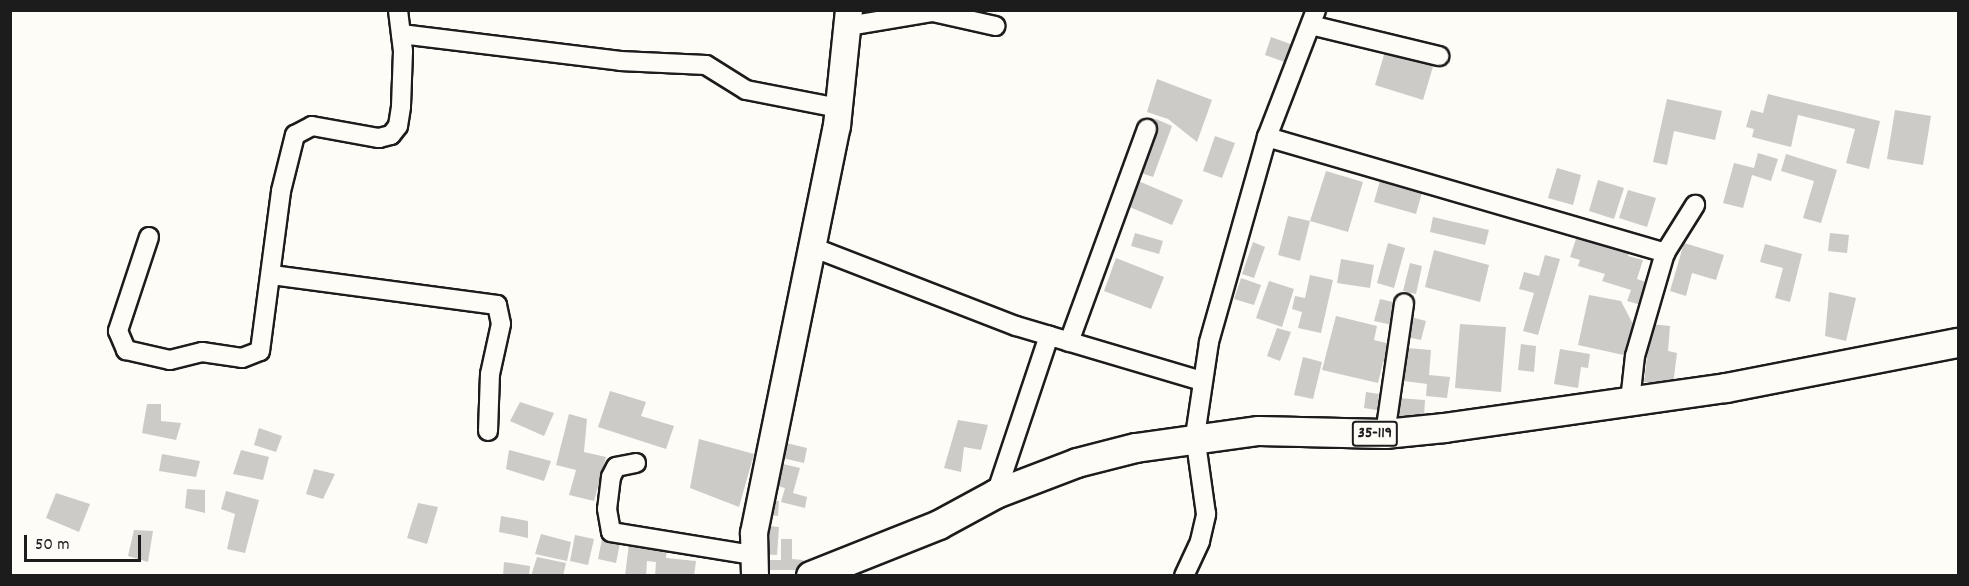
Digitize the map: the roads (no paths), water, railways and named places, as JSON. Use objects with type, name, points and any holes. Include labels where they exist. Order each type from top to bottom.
[{"type":"main road","name":"35-119","points":[[811,576],[939,525],[996,494],[1077,463],[1195,436],[1259,431],[1385,434],[1630,401],[1959,343]]},
{"type":"street","points":[[149,237],[118,331],[126,350],[170,360],[202,352],[251,356],[264,343],[281,191],[295,135],[312,126],[379,138],[391,135],[401,106],[398,10]]},
{"type":"street","points":[[636,463],[616,467],[611,477],[607,509],[611,532],[754,565],[754,533],[839,108],[849,18],[933,12],[995,26]]},
{"type":"street","points":[[1184,576],[1200,541],[1206,514],[1195,436],[1202,381],[1267,137],[1313,18],[1439,56]]},
{"type":"street","points":[[400,34],[620,61],[706,65],[746,90],[839,108]]},
{"type":"street","points":[[1069,342],[1147,129]]},
{"type":"street","points":[[1267,137],[1665,253]]},
{"type":"street","points":[[1630,401],[1635,356],[1665,253],[1695,205]]},
{"type":"street","points":[[812,247],[1049,336],[1202,381]]},
{"type":"street","points":[[272,275],[497,305],[501,324],[490,374],[488,431]]},
{"type":"street","points":[[1385,434],[1404,303]]},
{"type":"street","points":[[996,494],[1049,336]]}]
